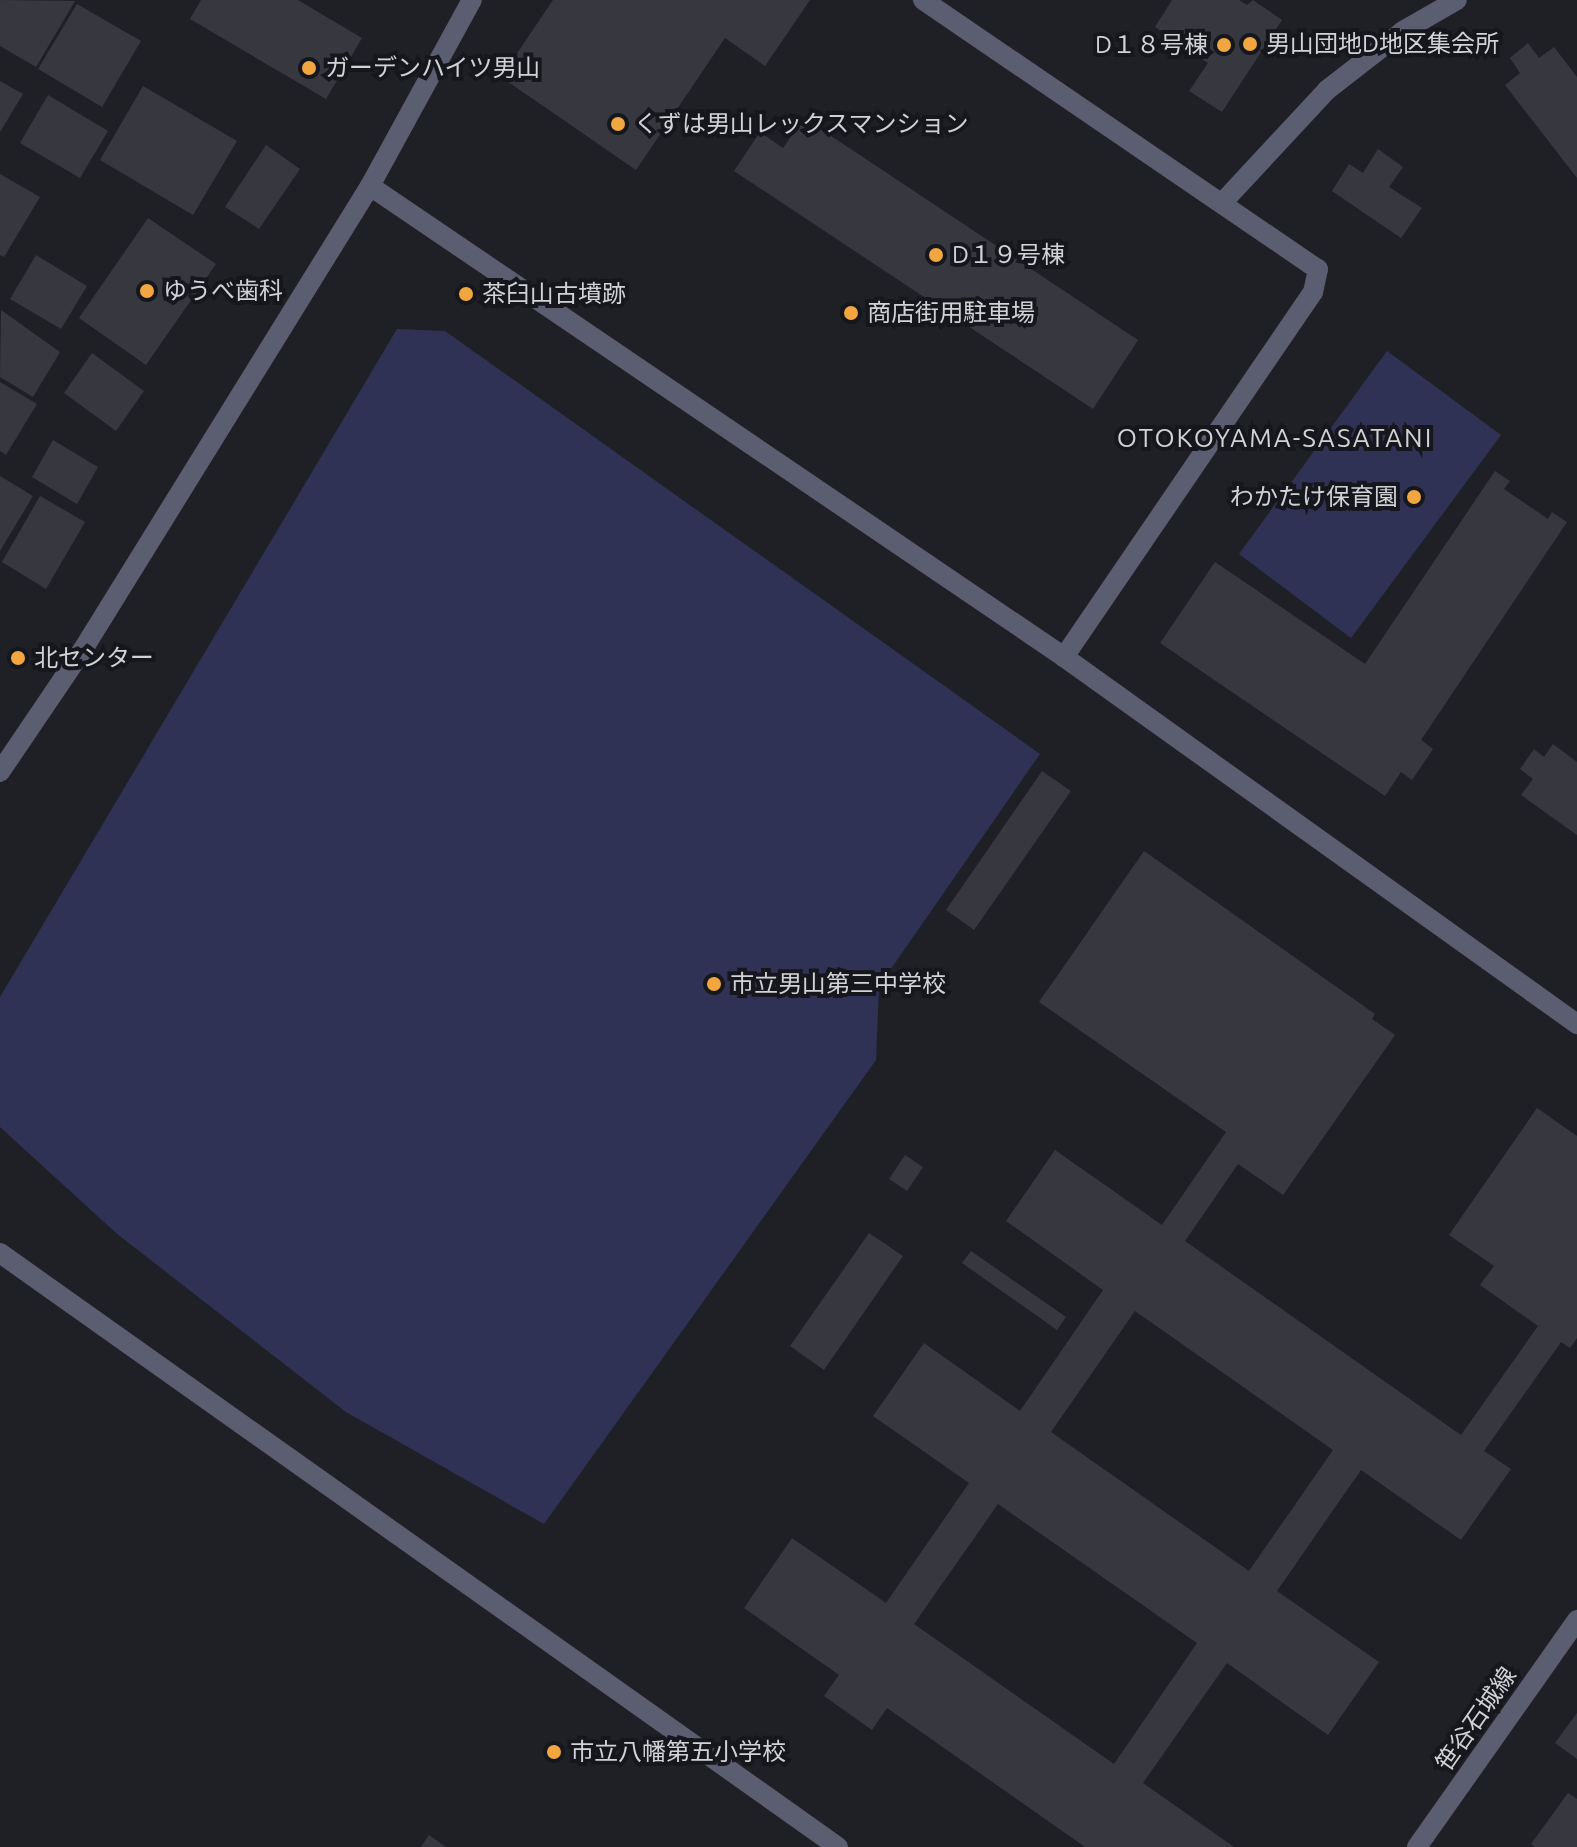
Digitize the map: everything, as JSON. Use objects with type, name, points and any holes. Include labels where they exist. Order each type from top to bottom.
[{"type":"street","points":[[0,772],[82,651],[370,186],[472,0]]},
{"type":"street","points":[[923,0],[1318,269],[1313,292],[1064,657]]},
{"type":"street","points":[[1222,203],[1327,90],[1403,31],[1457,0]]},
{"type":"street","points":[[370,186],[1064,657],[1577,1024]]},
{"type":"street","points":[[0,1253],[838,1847]]},
{"type":"street","name":"笹谷石城線","points":[[1417,1847],[1577,1620]]},
{"type":"shaded area","points":[[397,329],[445,331],[1040,754],[879,986],[876,1060],[544,1524],[346,1412],[116,1233],[0,1127],[0,997]]},
{"type":"shaded area","points":[[1387,351],[1501,435],[1351,638],[1239,554]]},
{"type":"building","points":[[0,0],[75,1],[36,67],[0,46]]},
{"type":"building","name":"ガーデンハイツ男山","points":[[201,0],[298,0],[362,38],[326,99],[190,19]]},
{"type":"building","name":"くずは男山レックスマンション","points":[[553,0],[810,0],[765,66],[725,38],[636,170],[501,77]]},
{"type":"building","name":"D１８号棟","points":[[1172,0],[1239,0],[1247,5],[1253,0],[1282,20],[1222,112],[1189,91],[1208,63],[1155,27]]},
{"type":"building","points":[[77,4],[141,41],[102,107],[38,69]]},
{"type":"building","points":[[1528,43],[1539,58],[1554,47],[1577,77],[1577,178],[1505,85],[1520,73],[1510,58]]},
{"type":"building","points":[[0,81],[23,94],[0,132]]},
{"type":"building","points":[[143,86],[237,141],[193,215],[100,160]]},
{"type":"building","points":[[48,95],[108,131],[80,178],[20,143]]},
{"type":"building","name":"D１９号棟","points":[[804,118],[1138,340],[1093,409],[734,171],[760,132],[783,148]]},
{"type":"building","points":[[266,145],[300,169],[259,229],[225,207]]},
{"type":"building","points":[[1378,149],[1403,167],[1389,187],[1422,208],[1401,238],[1332,191],[1349,164],[1363,173]]},
{"type":"building","points":[[0,174],[40,197],[4,257],[0,255]]},
{"type":"building","name":"ゆうべ歯科","points":[[148,218],[216,264],[146,365],[79,318]]},
{"type":"building","points":[[36,255],[87,286],[61,329],[10,299]]},
{"type":"building","points":[[1,310],[60,352],[33,397],[0,377]]},
{"type":"building","points":[[92,353],[144,391],[116,431],[64,393]]},
{"type":"building","points":[[0,382],[37,404],[6,455],[0,451]]},
{"type":"building","points":[[53,440],[98,467],[77,504],[32,477]]},
{"type":"building","points":[[1495,471],[1510,481],[1504,489],[1548,519],[1552,512],[1567,522],[1421,740],[1433,749],[1412,780],[1401,772],[1385,796],[1160,643],[1215,562],[1365,664]]},
{"type":"building","points":[[0,476],[33,496],[0,551]]},
{"type":"building","points":[[40,496],[85,522],[46,589],[2,562]]},
{"type":"building","points":[[1553,744],[1577,762],[1577,835],[1521,795],[1533,779],[1520,769],[1534,749],[1544,757]]},
{"type":"building","points":[[1042,771],[1071,791],[974,930],[946,910]]},
{"type":"building","points":[[1144,851],[1375,1014],[1372,1019],[1395,1035],[1283,1195],[1238,1164],[1185,1241],[1461,1435],[1538,1326],[1480,1285],[1494,1266],[1449,1235],[1537,1108],[1577,1136],[1577,1338],[1570,1348],[1561,1342],[1484,1451],[1511,1469],[1461,1540],[1361,1470],[1277,1591],[1379,1662],[1328,1735],[1227,1663],[1143,1783],[1234,1847],[1085,1847],[887,1708],[872,1730],[824,1696],[839,1675],[744,1608],[792,1538],[886,1603],[969,1483],[873,1416],[924,1343],[1020,1411],[1103,1290],[1006,1221],[1055,1150],[1162,1225],[1226,1132],[1039,1002]],"holes":[[[1135,1311],[1333,1450],[1249,1571],[1051,1432]],[[998,1504],[1197,1643],[1114,1764],[914,1624]]]},
{"type":"building","points":[[905,1155],[923,1167],[907,1191],[889,1179]]},
{"type":"building","points":[[869,1233],[903,1256],[824,1370],[790,1346]]},
{"type":"building","points":[[971,1251],[1066,1317],[1057,1330],[962,1263]]},
{"type":"building","points":[[1577,1713],[1577,1759],[1555,1743]]},
{"type":"building","points":[[1568,1793],[1577,1799],[1577,1847],[1535,1847],[1531,1844]]},
{"type":"building","points":[[429,1835],[446,1847],[421,1847]]},
{"type":"place","name":"男山団地D地区集会所","points":[[1250,44]]},
{"type":"place","name":"D１８号棟","points":[[1224,45]]},
{"type":"place","name":"ガーデンハイツ男山","points":[[309,68]]},
{"type":"place","name":"くずは男山レックスマンション","points":[[618,124]]},
{"type":"place","name":"D１９号棟","points":[[936,255]]},
{"type":"place","name":"ゆうべ歯科","points":[[147,291]]},
{"type":"place","name":"茶臼山古墳跡","points":[[466,294]]},
{"type":"place","name":"商店街用駐車場","points":[[851,313]]},
{"type":"place","name":"わかたけ保育園","points":[[1414,497]]},
{"type":"place","name":"北センター","points":[[18,658]]},
{"type":"place","name":"市立男山第三中学校","points":[[714,984]]},
{"type":"place","name":"市立八幡第五小学校","points":[[554,1752]]},
{"type":"district","name":"OTOKOYAMA-SASATANI","points":[[1275,438]]}]
